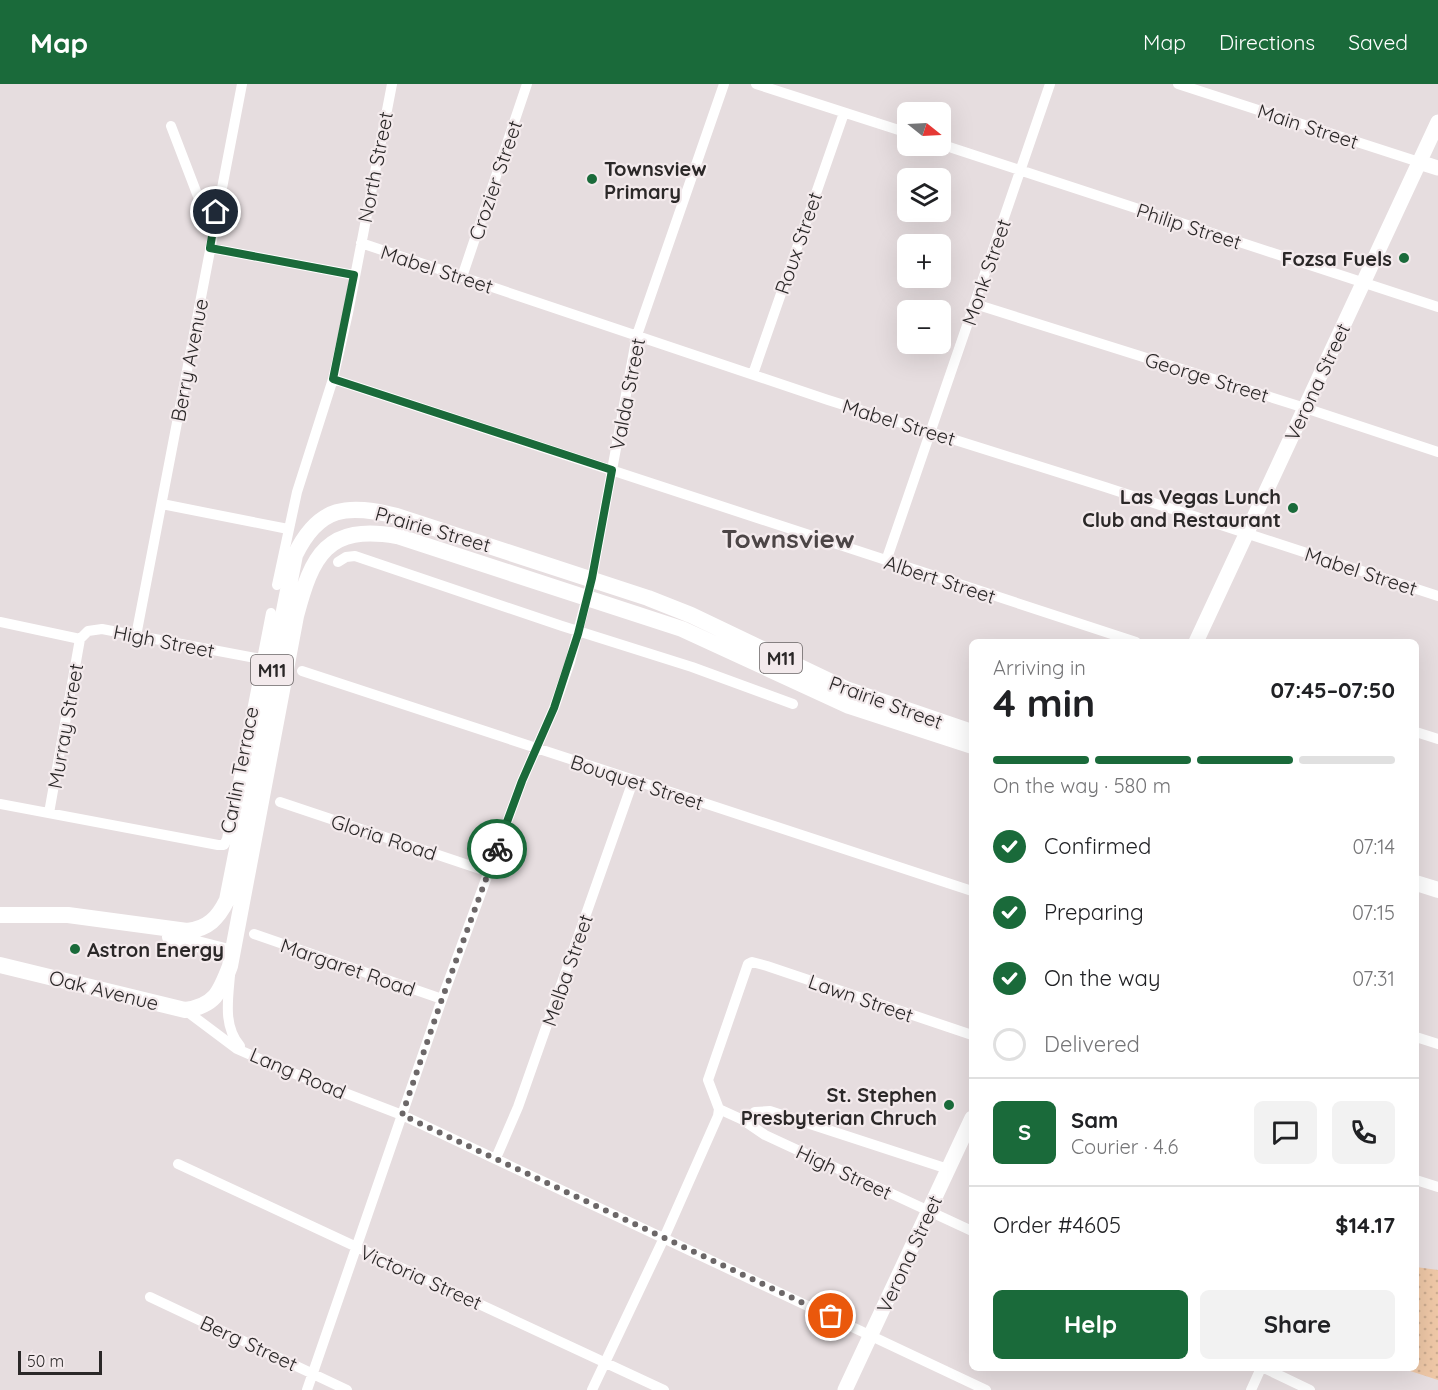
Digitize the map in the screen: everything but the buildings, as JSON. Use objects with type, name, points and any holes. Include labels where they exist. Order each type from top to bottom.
[{"type":"main road","name":"Verona Street","points":[[1197,639],[1438,122]]},
{"type":"main road","name":"Main Street","points":[[1419,162],[1438,168]]},
{"type":"main road","name":"Prairie Street","points":[[142,925],[171,930],[198,930],[214,920],[227,900],[295,555],[303,538],[315,524],[341,511],[371,509],[592,578],[691,615],[846,690],[969,731]]},
{"type":"main road","name":"Prairie Street","points":[[208,1004],[224,983],[231,959],[296,616],[305,582],[321,553],[330,545],[352,534],[367,532],[397,536],[682,629],[849,706],[969,746]]},
{"type":"main road","points":[[1419,884],[1438,890]]},
{"type":"main road","points":[[1419,895],[1438,901]]},
{"type":"main road","name":"M11","points":[[0,915],[68,915],[142,925]]},
{"type":"main road","points":[[142,925],[162,935],[231,959]]},
{"type":"main road","name":"Oak Avenue","points":[[0,965],[185,1010],[208,1004]]},
{"type":"main road","name":"Verona Street","points":[[845,1390],[969,1124]]},
{"type":"street","name":"Berry Avenue","points":[[136,636],[242,84]]},
{"type":"street","name":"North Street","points":[[288,530],[300,482],[333,379],[392,84]]},
{"type":"street","name":"Crozier Street","points":[[462,277],[527,84]]},
{"type":"street","name":"Valda Street","points":[[307,1390],[442,999],[522,781],[554,708],[579,631],[592,578],[637,335],[724,84]]},
{"type":"street","points":[[756,84],[897,130]]},
{"type":"street","name":"Monk Street","points":[[886,561],[1050,84]]},
{"type":"street","name":"Main Street","points":[[1178,84],[1419,162]]},
{"type":"street","name":"Roux Street","points":[[753,374],[844,113]]},
{"type":"street","points":[[171,126],[212,233]]},
{"type":"street","name":"Philip Street","points":[[951,148],[1438,307]]},
{"type":"street","name":"Mabel Street","points":[[361,243],[828,400],[931,431],[1438,596]]},
{"type":"street","points":[[210,248],[354,275]]},
{"type":"street","name":"George Street","points":[[975,304],[1438,452]]},
{"type":"street","name":"Albert Street","points":[[333,379],[1127,639]]},
{"type":"street","points":[[162,504],[288,530],[277,585]]},
{"type":"street","points":[[338,562],[346,557],[355,556],[793,704]]},
{"type":"street","name":"Carlin Terrace","points":[[0,804],[224,845],[271,613]]},
{"type":"street","name":"High Street","points":[[0,622],[81,639],[88,631],[96,629],[261,659]]},
{"type":"street","name":"Murray Street","points":[[49,813],[81,639]]},
{"type":"street","name":"Bouquet Street","points":[[302,671],[969,890]]},
{"type":"street","points":[[1419,733],[1438,739]]},
{"type":"street","name":"Melba Street","points":[[496,1158],[518,1107],[633,781]]},
{"type":"street","name":"Gloria Road","points":[[280,802],[489,872]]},
{"type":"street","name":"Margaret Road","points":[[254,934],[442,999]]},
{"type":"street","name":"Lang Road","points":[[231,959],[228,1006],[230,1032],[246,1052],[285,1070],[402,1115],[986,1390]]},
{"type":"street","name":"Lawn Street","points":[[719,1113],[708,1080],[746,968],[750,963],[767,966],[969,1034]]},
{"type":"street","points":[[185,1010],[237,1049],[246,1052]]},
{"type":"street","points":[[1419,1038],[1438,1044]]},
{"type":"street","points":[[743,1120],[755,1112],[771,1111],[948,1168]]},
{"type":"street","points":[[592,1390],[664,1238],[719,1113]]},
{"type":"street","name":"High Street","points":[[719,1113],[743,1120],[765,1136],[969,1230]]},
{"type":"street","name":"Victoria Street","points":[[178,1164],[664,1390]]},
{"type":"street","points":[[1419,1181],[1438,1187]]},
{"type":"street","name":"Berg Street","points":[[150,1297],[347,1390]]},
{"type":"street","points":[[1251,1390],[1261,1371]]},
{"type":"street","points":[[1269,1371],[1310,1390]]},
{"type":"shaded area","points":[[1419,1267],[1438,1270],[1438,1380],[1410,1371],[1419,1371]]},
{"type":"way so far","points":[[497,849],[402,1115],[831,1316]]},
{"type":"place","name":"Townsview Primary","points":[[592,179]]},
{"type":"place","name":"Fozsa Fuels","points":[[1404,258]]},
{"type":"place","name":"Las Vegas Lunch Club and Restaurant","points":[[1293,508]]},
{"type":"place","name":"Astron Energy","points":[[75,949]]},
{"type":"place","name":"St. Stephen Presbyterian Chruch","points":[[949,1105]]},
{"type":"district","name":"Townsview","points":[[788,538]]},
{"type":"route","points":[[216,212],[210,248],[354,275],[333,379],[612,470],[592,578],[570,662],[554,708],[522,781],[497,849]]}]
